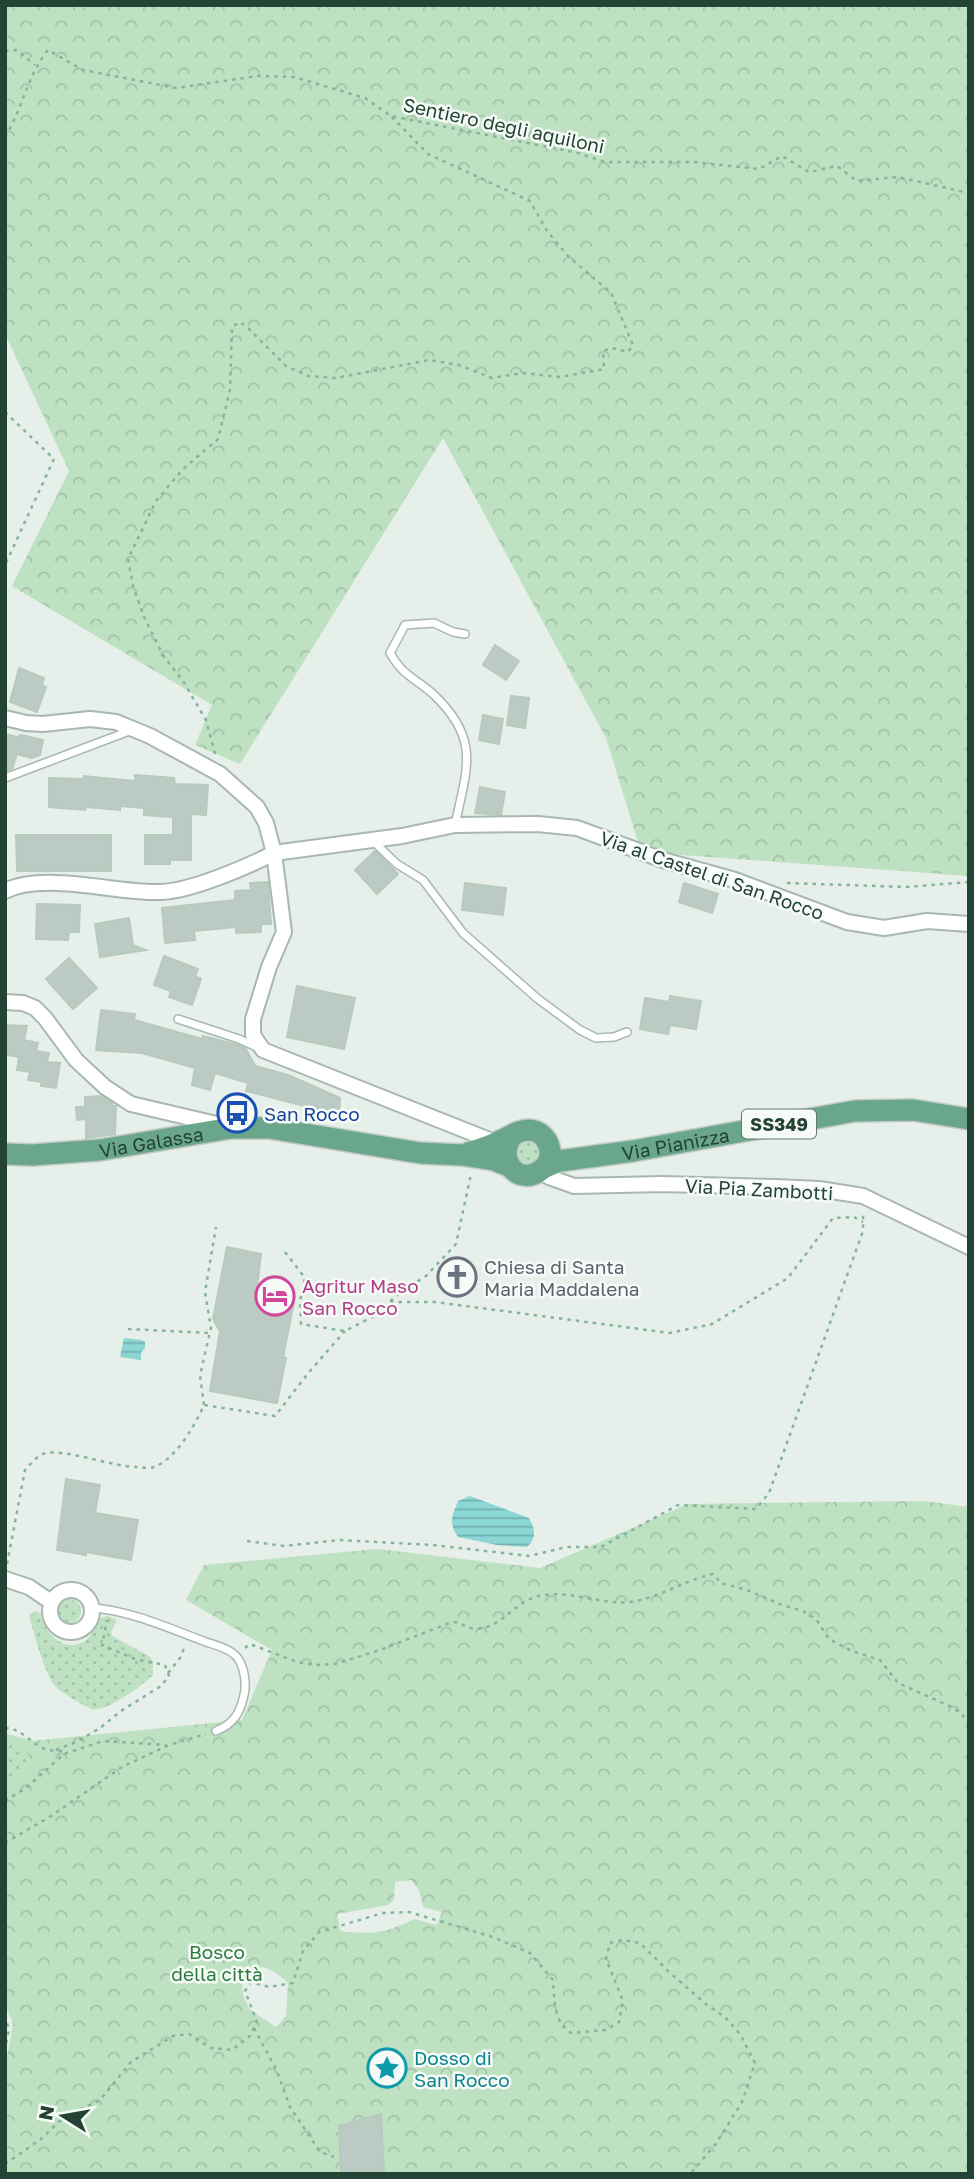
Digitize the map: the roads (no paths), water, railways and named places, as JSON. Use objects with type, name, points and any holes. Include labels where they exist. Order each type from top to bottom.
[{"type":"main road","name":"Via Pianizza","points":[[509,1166],[520,1174],[527,1175],[559,1161],[633,1151],[855,1111],[913,1110],[969,1119]]},
{"type":"main road","name":"Via Galassa","points":[[5,1154],[32,1155],[100,1150],[231,1128],[269,1128],[421,1153],[494,1160],[509,1166]]},
{"type":"main road","name":"Via Pianizza","points":[[506,1139],[521,1131],[535,1131],[561,1147],[591,1156]]},
{"type":"main road","name":"Via Galassa","points":[[465,1156],[506,1139]]},
{"type":"main road","points":[[506,1139],[505,1154],[509,1166]]},
{"type":"main road","points":[[543,1169],[550,1153],[546,1140]]},
{"type":"street","points":[[5,718],[43,724],[104,720],[134,729],[220,774],[257,807],[266,823],[274,853],[284,932],[269,967],[253,1019],[253,1035],[263,1050],[452,1126],[506,1139]]},
{"type":"street","name":"Via al Castel di San Rocco","points":[[5,891],[36,884],[160,893],[180,891],[256,863],[274,853],[372,840],[455,825],[526,823],[577,828],[663,860],[734,880],[847,922],[884,928],[927,921],[969,924]]},
{"type":"street","points":[[5,1002],[23,1003],[40,1013],[76,1060],[105,1087],[131,1104],[231,1128]]},
{"type":"street","points":[[452,1126],[465,1156]]},
{"type":"street","name":"Via Pia Zambotti","points":[[543,1169],[549,1177],[574,1186],[662,1184],[797,1188],[863,1196],[969,1247]]},
{"type":"street","points":[[6,1573],[51,1602]]},
{"type":"street","points":[[72,1589],[85,1595],[92,1608],[89,1623],[69,1632],[56,1626],[49,1613],[51,1602],[58,1593],[72,1589]]},
{"type":"lane","points":[[455,825],[466,778],[468,755],[456,719],[432,693],[399,669],[390,653],[405,625],[434,623],[453,632],[465,634]]},
{"type":"lane","points":[[5,778],[134,729]]},
{"type":"lane","points":[[372,840],[397,864],[422,880],[463,933],[538,999],[580,1030],[596,1038],[614,1037],[627,1032]]},
{"type":"lane","points":[[178,1019],[239,1039],[263,1050]]},
{"type":"lane","points":[[92,1608],[109,1609],[184,1633],[236,1655],[244,1671],[245,1691],[240,1712],[229,1725],[216,1731]]},
{"type":"water","points":[[124,1338],[145,1342],[141,1360],[120,1357]]},
{"type":"water","points":[[470,1496],[529,1518],[534,1533],[527,1547],[497,1545],[458,1537],[452,1523],[453,1515],[458,1501]]},
{"type":"place","name":"San Rocco","points":[[237,1113]]},
{"type":"place","name":"Chiesa di Santa Maria Maddalena","points":[[457,1277]]},
{"type":"place","name":"Agritur Maso San Rocco","points":[[275,1296]]},
{"type":"place","name":"Dosso di San Rocco","points":[[387,2068]]},
{"type":"park label","name":"Bosco della città","points":[[217,1962]]}]
